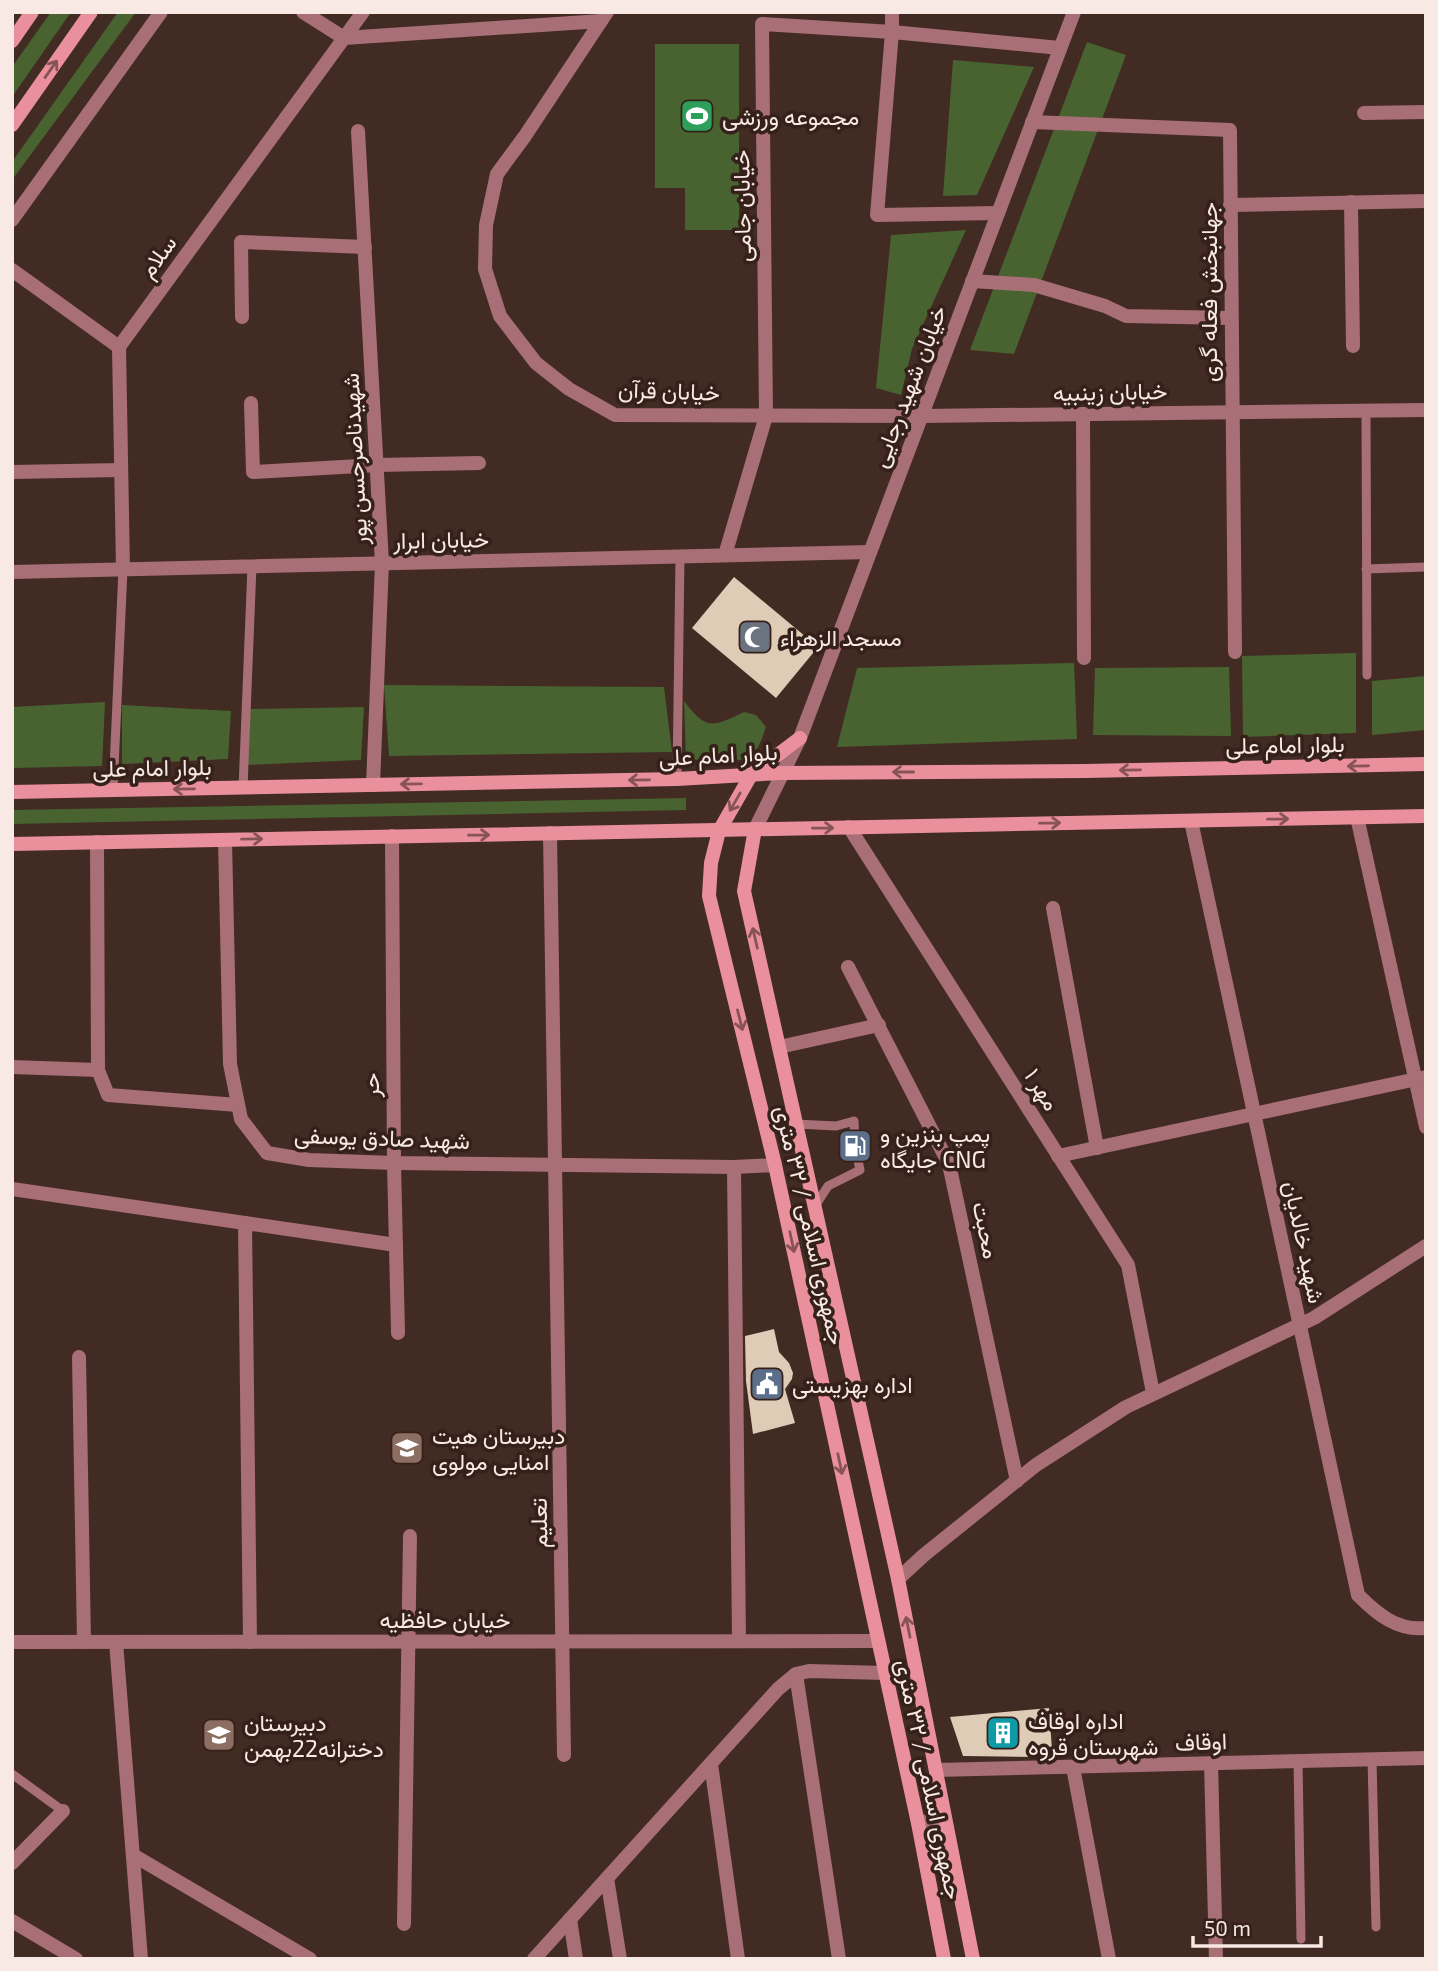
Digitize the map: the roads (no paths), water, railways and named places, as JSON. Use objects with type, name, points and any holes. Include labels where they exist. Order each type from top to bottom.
[{"type":"main road","points":[[12,41],[33,12]]},
{"type":"main road","points":[[12,125],[91,12]]},
{"type":"main road","name":"جمهوری اسلامی / ۳۲ متری","points":[[800,738],[751,775],[719,831],[710,863],[709,896],[775,1165],[918,1823],[944,1959]]},
{"type":"main road","name":"بلوار امام علی","points":[[12,792],[677,779],[780,773],[1099,771],[1426,764]]},
{"type":"main road","points":[[12,844],[1426,816]]},
{"type":"main road","name":"جمهوری اسلامی / ۳۲ متری","points":[[755,829],[744,891],[898,1579],[973,1959]]},
{"type":"street","points":[[12,220],[161,12]]},
{"type":"street","points":[[303,12],[344,37],[604,16]]},
{"type":"street","name":"سلام","points":[[120,347],[363,12]]},
{"type":"street","points":[[892,12],[877,215],[998,213]]},
{"type":"street","name":"خیابان شهید رجایی","points":[[755,829],[780,773],[800,738],[1074,12]]},
{"type":"street","name":"خیابان قرآن","points":[[604,16],[497,174],[486,225],[485,269],[500,316],[536,363],[569,389],[615,415],[922,416]]},
{"type":"street","name":"خیابان جامی","points":[[725,555],[766,416],[762,18],[1060,48]]},
{"type":"street","points":[[1364,113],[1426,112]]},
{"type":"street","name":"جهانبخش فعله گری","points":[[1032,122],[1230,130],[1235,652]]},
{"type":"street","name":"شهیدناصرحسن پور","points":[[358,131],[383,563],[373,785]]},
{"type":"street","points":[[1230,205],[1426,201]]},
{"type":"street","points":[[1351,202],[1353,346]]},
{"type":"street","points":[[242,317],[241,242],[365,247]]},
{"type":"street","points":[[12,270],[120,347],[122,569]]},
{"type":"street","points":[[972,281],[1034,285],[1105,306],[1126,316],[1231,318]]},
{"type":"street","points":[[251,403],[253,472],[479,463]]},
{"type":"street","name":"خیابان زینبیه","points":[[922,416],[1426,410]]},
{"type":"street","points":[[1083,414],[1084,659]]},
{"type":"street","points":[[12,472],[121,470]]},
{"type":"street","name":"خیابان ابرار","points":[[12,572],[870,552]]},
{"type":"street","points":[[1357,817],[1420,1079],[1426,1126]]},
{"type":"street","name":"شهید خالدیان","points":[[1191,821],[1358,1595],[1378,1615],[1412,1630],[1426,1629]]},
{"type":"street","name":"مهر ۱","points":[[849,827],[1128,1265],[1153,1393]]},
{"type":"street","name":"تعلیم","points":[[550,833],[564,1755]]},
{"type":"street","name":"حر","points":[[391,836],[398,1333]]},
{"type":"street","name":"شهید صادق یوسفی","points":[[225,840],[230,1064],[241,1119],[267,1153],[309,1160],[394,1163],[734,1167],[775,1165]]},
{"type":"street","points":[[97,842],[98,1070],[108,1095],[238,1105]]},
{"type":"street","points":[[1053,908],[1097,1148]]},
{"type":"street","name":"محبت","points":[[848,967],[949,1164],[1017,1481]]},
{"type":"street","points":[[779,1047],[879,1025]]},
{"type":"street","points":[[12,1067],[98,1070]]},
{"type":"street","points":[[1058,1156],[1420,1079]]},
{"type":"street","points":[[734,1167],[739,1641]]},
{"type":"street","points":[[12,1189],[396,1245]]},
{"type":"street","points":[[245,1223],[250,1642]]},
{"type":"street","points":[[898,1579],[1036,1465],[1126,1406],[1314,1318],[1426,1246]]},
{"type":"street","points":[[79,1357],[84,1642]]},
{"type":"street","points":[[404,1924],[410,1535]]},
{"type":"street","name":"خیابان حافظیه","points":[[12,1642],[878,1641]]},
{"type":"street","points":[[116,1642],[141,1959]]},
{"type":"street","points":[[534,1959],[778,1689],[796,1674],[809,1671],[885,1673]]},
{"type":"street","points":[[796,1674],[839,1959]]},
{"type":"street","name":"اوقاف","points":[[936,1770],[1426,1758]]},
{"type":"street","points":[[1210,1763],[1216,1959]]},
{"type":"street","points":[[711,1764],[738,1959]]},
{"type":"street","points":[[1073,1767],[1109,1959]]},
{"type":"street","points":[[12,1863],[63,1811]]},
{"type":"street","points":[[918,1823],[946,1818]]},
{"type":"street","points":[[133,1855],[310,1959]]},
{"type":"street","points":[[607,1878],[620,1959]]},
{"type":"street","points":[[569,1919],[576,1959]]},
{"type":"street","points":[[12,1921],[76,1959]]},
{"type":"lane","points":[[1366,411],[1367,675]]},
{"type":"lane","points":[[677,779],[680,556]]},
{"type":"lane","points":[[243,788],[253,566]]},
{"type":"lane","points":[[1366,569],[1426,567]]},
{"type":"lane","points":[[113,790],[122,569]]},
{"type":"lane","points":[[796,1124],[836,1126],[854,1121],[860,1170],[828,1186],[815,1206]]},
{"type":"lane","points":[[1372,1759],[1376,1927]]},
{"type":"lane","points":[[1298,1761],[1301,1939]]},
{"type":"lane","points":[[12,1774],[63,1811]]},
{"type":"place","name":"مجموعه ورزشی","points":[[697,116]]},
{"type":"place","name":"مسجد الزهراء","points":[[755,637]]},
{"type":"place","name":"پمپ بنزین و جایگاه CNG","points":[[855,1146]]},
{"type":"place","name":"اداره بهزیستی","points":[[767,1384]]},
{"type":"place","name":"دبیرستان هیت امنایی مولوی","points":[[407,1448]]},
{"type":"place","name":"اداره اوقاف شهرستان قروه","points":[[1003,1733]]},
{"type":"place","name":"دبیرستان دخترانه22بهمن","points":[[219,1735]]}]
